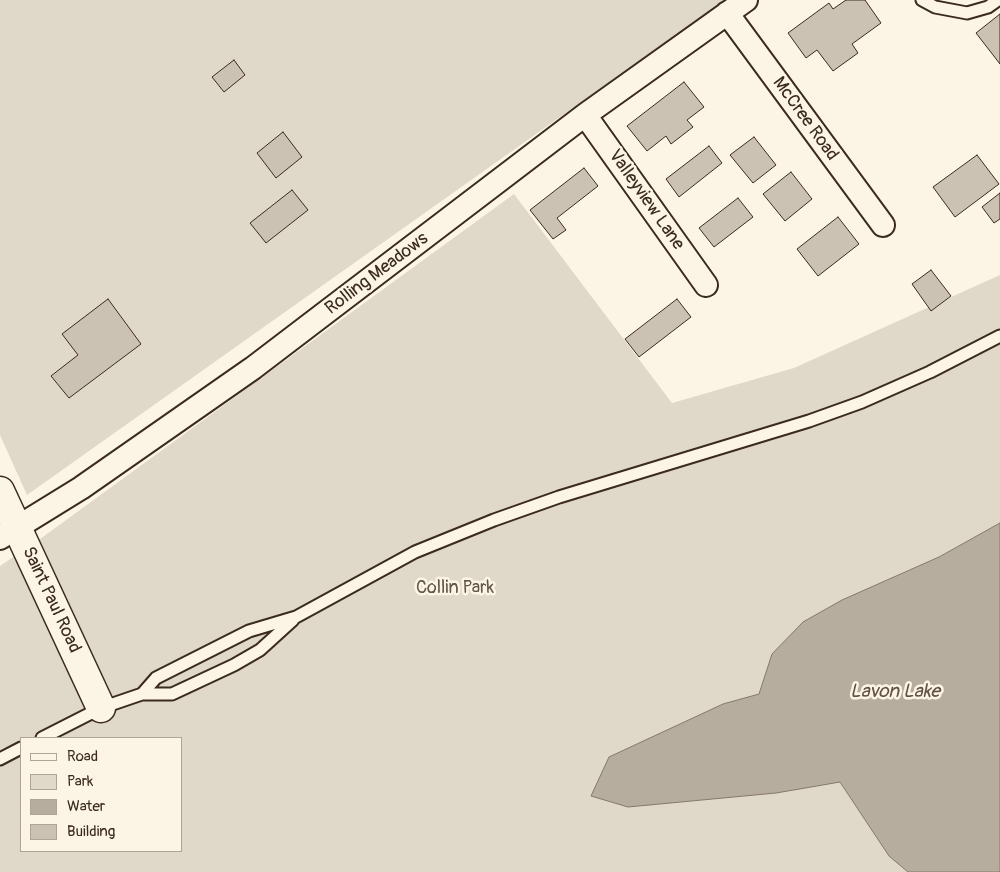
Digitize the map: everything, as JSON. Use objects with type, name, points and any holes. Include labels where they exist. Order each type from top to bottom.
[{"type":"street","name":"Rolling Meadows","points":[[8,532],[82,488],[253,368],[585,115],[746,0]]},
{"type":"street","name":"McCree Road","points":[[727,13],[883,225]]},
{"type":"street","name":"Valleyview Lane","points":[[585,115],[706,285]]},
{"type":"street","name":"Saint Paul Road","points":[[0,491],[8,532],[101,708]]},
{"type":"lane","points":[[922,0],[935,7],[967,13],[988,7],[998,0]]},
{"type":"lane","points":[[142,694],[156,678],[249,631],[296,617],[407,557],[494,520],[567,494],[809,421],[848,407],[930,372],[1000,336]]},
{"type":"lane","points":[[44,737],[101,708],[142,694],[172,694],[234,665],[260,650],[296,617]]},
{"type":"lane","points":[[0,759],[20,749]]},
{"type":"green space","points":[[0,0],[725,0],[27,495],[0,435]]},
{"type":"green space","name":"Collin Park","points":[[514,194],[672,403],[794,368],[1000,275],[1000,872],[0,872],[0,566],[40,539]]},
{"type":"water","name":"Lavon Lake","points":[[1000,523],[1000,872],[908,872],[889,856],[840,782],[776,793],[628,807],[591,796],[609,757],[723,704],[759,694],[772,654],[803,622],[842,600],[939,557]]},
{"type":"building","points":[[846,0],[865,0],[881,23],[852,44],[858,53],[833,71],[817,50],[806,58],[788,33],[829,3],[833,9]]},
{"type":"building","points":[[1000,14],[1000,64],[976,33]]},
{"type":"building","points":[[234,60],[245,75],[224,92],[212,77]]},
{"type":"building","points":[[684,82],[704,107],[687,120],[693,127],[671,144],[666,136],[647,151],[627,126]]},
{"type":"building","points":[[283,132],[302,157],[276,178],[257,153]]},
{"type":"building","points":[[754,137],[776,165],[753,183],[730,155]]},
{"type":"building","points":[[709,146],[722,163],[679,197],[666,179]]},
{"type":"building","points":[[977,155],[999,184],[955,217],[933,187]]},
{"type":"building","points":[[584,168],[598,186],[557,218],[566,230],[553,239],[530,210]]},
{"type":"building","points":[[791,172],[812,199],[785,221],[763,194]]},
{"type":"building","points":[[292,190],[308,210],[266,243],[250,223]]},
{"type":"building","points":[[1000,193],[1000,219],[994,223],[982,207]]},
{"type":"building","points":[[738,198],[753,217],[714,247],[699,228]]},
{"type":"building","points":[[838,217],[859,244],[818,276],[797,249]]},
{"type":"building","points":[[931,270],[951,296],[931,311],[912,284]]},
{"type":"building","points":[[108,299],[141,344],[69,398],[51,376],[78,355],[62,334]]},
{"type":"building","points":[[677,299],[691,317],[639,357],[625,339]]}]
